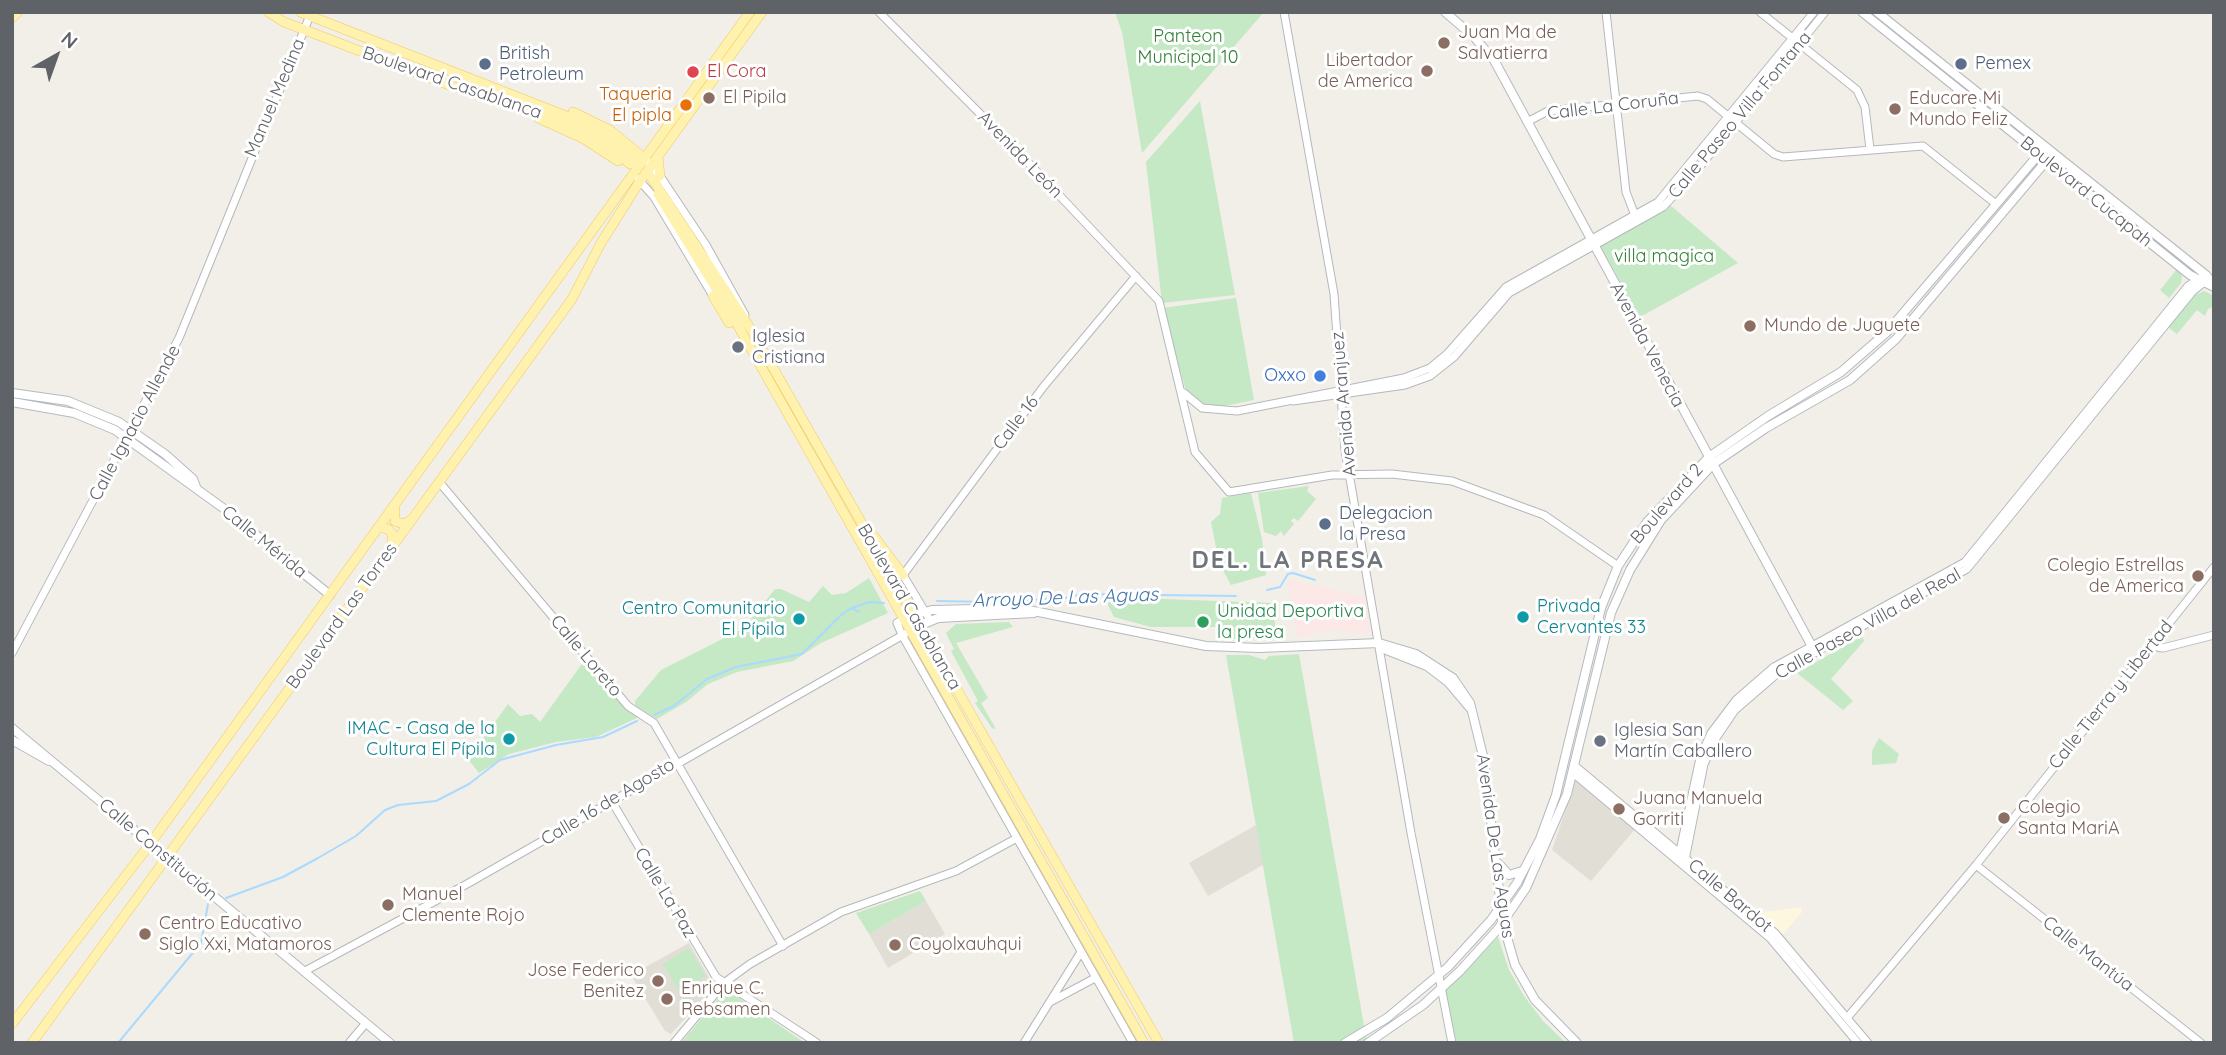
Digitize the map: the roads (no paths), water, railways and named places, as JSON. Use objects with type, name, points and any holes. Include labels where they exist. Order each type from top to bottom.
[{"type":"main road","points":[[12,18],[18,12]]},
{"type":"main road","name":"Boulevard Casablanca","points":[[268,12],[304,30],[449,85],[526,104]]},
{"type":"main road","points":[[640,161],[750,12]]},
{"type":"main road","points":[[646,178],[661,152],[762,12]]},
{"type":"main road","name":"Avenida Venecia","points":[[1445,12],[1475,37],[1494,60],[1814,650]]},
{"type":"main road","name":"Boulevard Cucapah","points":[[1862,12],[2199,282],[2211,281]]},
{"type":"main road","name":"Boulevard Cucapah","points":[[1877,12],[2211,281]]},
{"type":"main road","name":"Boulevard Casablanca","points":[[307,14],[526,104],[640,161]]},
{"type":"main road","points":[[1901,44],[1911,44],[1927,52]]},
{"type":"main road","points":[[1969,99],[2000,112]]},
{"type":"main road","points":[[526,104],[547,103],[590,119],[610,130],[640,161],[646,178]]},
{"type":"main road","points":[[526,104],[646,178]]},
{"type":"main road","name":"Boulevard 2","points":[[1345,1043],[1387,1018],[1438,976],[1501,906],[1525,869],[1552,808],[1591,638],[1618,566],[1647,522],[1711,461],[1841,372],[1888,332],[2037,153],[2045,147]]},
{"type":"main road","points":[[640,161],[661,152]]},
{"type":"main road","name":"Boulevard 2","points":[[1368,1043],[1413,1013],[1441,989],[1503,923],[1526,888],[1546,846],[1574,769],[1602,642],[1622,585],[1661,520],[1711,461],[1850,380],[1896,339],[2053,153]]},
{"type":"main road","name":"Boulevard Casablanca","points":[[646,178],[752,331],[1159,1043]]},
{"type":"main road","name":"Boulevard Casablanca","points":[[646,178],[696,255],[904,619],[906,633],[1144,1043]]},
{"type":"main road","name":"Boulevard Las Torres","points":[[32,1043],[575,294],[601,243],[646,178]]},
{"type":"main road","name":"Boulevard Las Torres","points":[[12,1024],[150,844],[379,527],[646,178]]},
{"type":"main road","points":[[713,296],[744,340]]},
{"type":"main road","points":[[12,393],[88,407],[129,435]]},
{"type":"main road","points":[[12,402],[74,413],[129,435]]},
{"type":"main road","name":"Calle Mérida","points":[[129,435],[330,595]]},
{"type":"main road","points":[[397,503],[393,515],[395,521],[403,524],[414,517]]},
{"type":"main road","points":[[861,522],[904,575]]},
{"type":"main road","points":[[379,527],[388,529],[393,535],[388,552]]},
{"type":"main road","points":[[904,619],[926,610],[1020,608],[1036,612]]},
{"type":"main road","points":[[906,633],[930,620],[1036,612]]},
{"type":"main road","name":"Avenida De Las Aguas","points":[[1036,612],[1184,643],[1227,647],[1376,645],[1430,661],[1461,687],[1472,710],[1482,744],[1503,923],[1515,965],[1535,1000],[1577,1043]]},
{"type":"main road","name":"Calle Constitución","points":[[12,729],[390,1043]]},
{"type":"main road","name":"Calle Constitución","points":[[12,740],[55,763]]},
{"type":"main road","points":[[1497,862],[1509,875],[1525,869]]},
{"type":"street","name":"Avenida León","points":[[879,12],[1026,160],[1136,276],[1159,304],[1184,393],[1195,452],[1229,492],[1312,476],[1350,474]]},
{"type":"street","name":"Avenida Aranjuez","points":[[1284,12],[1334,294],[1340,393],[1376,645],[1452,1043]]},
{"type":"street","points":[[1606,12],[1626,192],[1637,218]]},
{"type":"street","points":[[1760,12],[1862,97],[1870,149]]},
{"type":"street","name":"Calle Paseo Villa Fontana","points":[[1796,42],[1814,12]]},
{"type":"street","name":"Calle Paseo Villa Fontana","points":[[1184,393],[1192,403],[1217,411],[1340,393],[1425,371],[1447,354],[1506,287],[1637,218],[1658,202],[1732,121],[1796,42],[1825,12]]},
{"type":"street","name":"Manuel Medina","points":[[240,185],[304,30],[307,14]]},
{"type":"street","name":"Calle La Coruña","points":[[1527,122],[1548,110],[1698,96],[1707,99],[1783,158],[1915,145],[1931,149],[1996,204]]},
{"type":"street","points":[[640,161],[654,197],[713,296]]},
{"type":"street","name":"Calle Ignacio Allende","points":[[12,653],[179,338],[240,185]]},
{"type":"street","name":"Calle 16","points":[[904,575],[1044,386],[1136,276]]},
{"type":"street","name":"Calle Paseo Villa del Real","points":[[1681,859],[1704,764],[1723,727],[1760,686],[1814,650],[1965,562],[2188,286],[2211,281]]},
{"type":"street","points":[[1350,474],[1430,477],[1493,494],[1563,526],[1618,566]]},
{"type":"street","name":"Calle Loreto","points":[[440,483],[628,706],[652,720],[783,946]]},
{"type":"street","name":"Calle Tierra y Libertad","points":[[1847,1018],[1976,865],[2214,567]]},
{"type":"street","points":[[904,575],[930,620]]},
{"type":"street","points":[[906,633],[1017,838],[1133,1043]]},
{"type":"street","name":"Calle 16 de Agosto","points":[[305,971],[467,884],[676,762],[906,633]]},
{"type":"street","points":[[2151,646],[2159,649],[2214,635]]},
{"type":"street","name":"Calle Bardot","points":[[1574,769],[1770,938],[1858,1043]]},
{"type":"street","name":"Calle La Paz","points":[[611,800],[716,977],[817,1043]]},
{"type":"street","points":[[674,1043],[724,983],[783,946],[848,908],[956,871],[1017,838]]},
{"type":"street","name":"Calle Bardot","points":[[1681,859],[1775,933],[1868,1043]]},
{"type":"street","name":"Calle Mantúa","points":[[1976,865],[2201,1043]]},
{"type":"street","points":[[1024,1043],[1081,952]]},
{"type":"street","points":[[1052,1002],[1095,978]]},
{"type":"street","points":[[349,1043],[366,1023]]},
{"type":"waterway","points":[[1267,590],[1280,587],[1288,574],[1315,580]]},
{"type":"waterway","name":"Arroyo De Las Aguas","points":[[937,601],[991,602],[1065,598],[1082,594],[1236,596]]},
{"type":"waterway","points":[[852,608],[869,602],[884,603]]},
{"type":"waterway","name":"Arroyo De Las Aguas","points":[[654,715],[674,706],[707,679],[736,667],[802,654],[840,616],[851,608],[859,612]]},
{"type":"waterway","name":"Arroyo De Las Aguas","points":[[226,898],[283,877],[318,858],[356,836],[385,810],[398,805],[436,801],[469,784],[500,760],[556,745],[603,737],[637,721]]},
{"type":"waterway","name":"Arroyo De Las Aguas","points":[[118,1043],[201,943],[208,904]]},
{"type":"place","name":"Juan Ma de Salvatierra","points":[[1444,43]]},
{"type":"place","name":"British Petroleum","points":[[485,64]]},
{"type":"place","name":"Pemex","points":[[1961,64]]},
{"type":"place","name":"Libertador de America","points":[[1427,71]]},
{"type":"place","name":"El Cora","points":[[693,72]]},
{"type":"place","name":"El Pipila","points":[[709,98]]},
{"type":"place","name":"Taqueria El pipla","points":[[686,105]]},
{"type":"place","name":"Educare Mi Mundo Feliz","points":[[1895,109]]},
{"type":"place","name":"Mundo de Juguete","points":[[1750,326]]},
{"type":"place","name":"Iglesia Cristiana","points":[[738,347]]},
{"type":"place","name":"Oxxo","points":[[1320,376]]},
{"type":"place","name":"Delegacion la Presa","points":[[1325,524]]},
{"type":"place","name":"Colegio Estrellas de America","points":[[2198,576]]},
{"type":"place","name":"Privada Cervantes 33","points":[[1523,617]]},
{"type":"place","name":"Centro Comunitario El Pípila","points":[[799,619]]},
{"type":"place","name":"Unidad Deportiva la presa","points":[[1203,622]]},
{"type":"place","name":"IMAC - Casa de la Cultura El Pípila","points":[[509,739]]},
{"type":"place","name":"Iglesia San Martín Caballero","points":[[1600,741]]},
{"type":"place","name":"Juana Manuela Gorriti","points":[[1619,809]]},
{"type":"place","name":"Colegio Santa MariA","points":[[2004,818]]},
{"type":"place","name":"Manuel Clemente Rojo","points":[[388,905]]},
{"type":"place","name":"Centro Educativo Siglo Xxi, Matamoros","points":[[145,934]]},
{"type":"place","name":"Coyolxauhqui","points":[[895,945]]},
{"type":"place","name":"Jose Federico Benitez","points":[[658,981]]},
{"type":"place","name":"Enrique C. Rebsamen","points":[[667,999]]},
{"type":"district","name":"DEL. LA PRESA","points":[[1288,561]]},
{"type":"park label","name":"Panteon Municipal 10","points":[[1188,47]]},
{"type":"park label","name":"villa magica","points":[[1664,257]]}]
